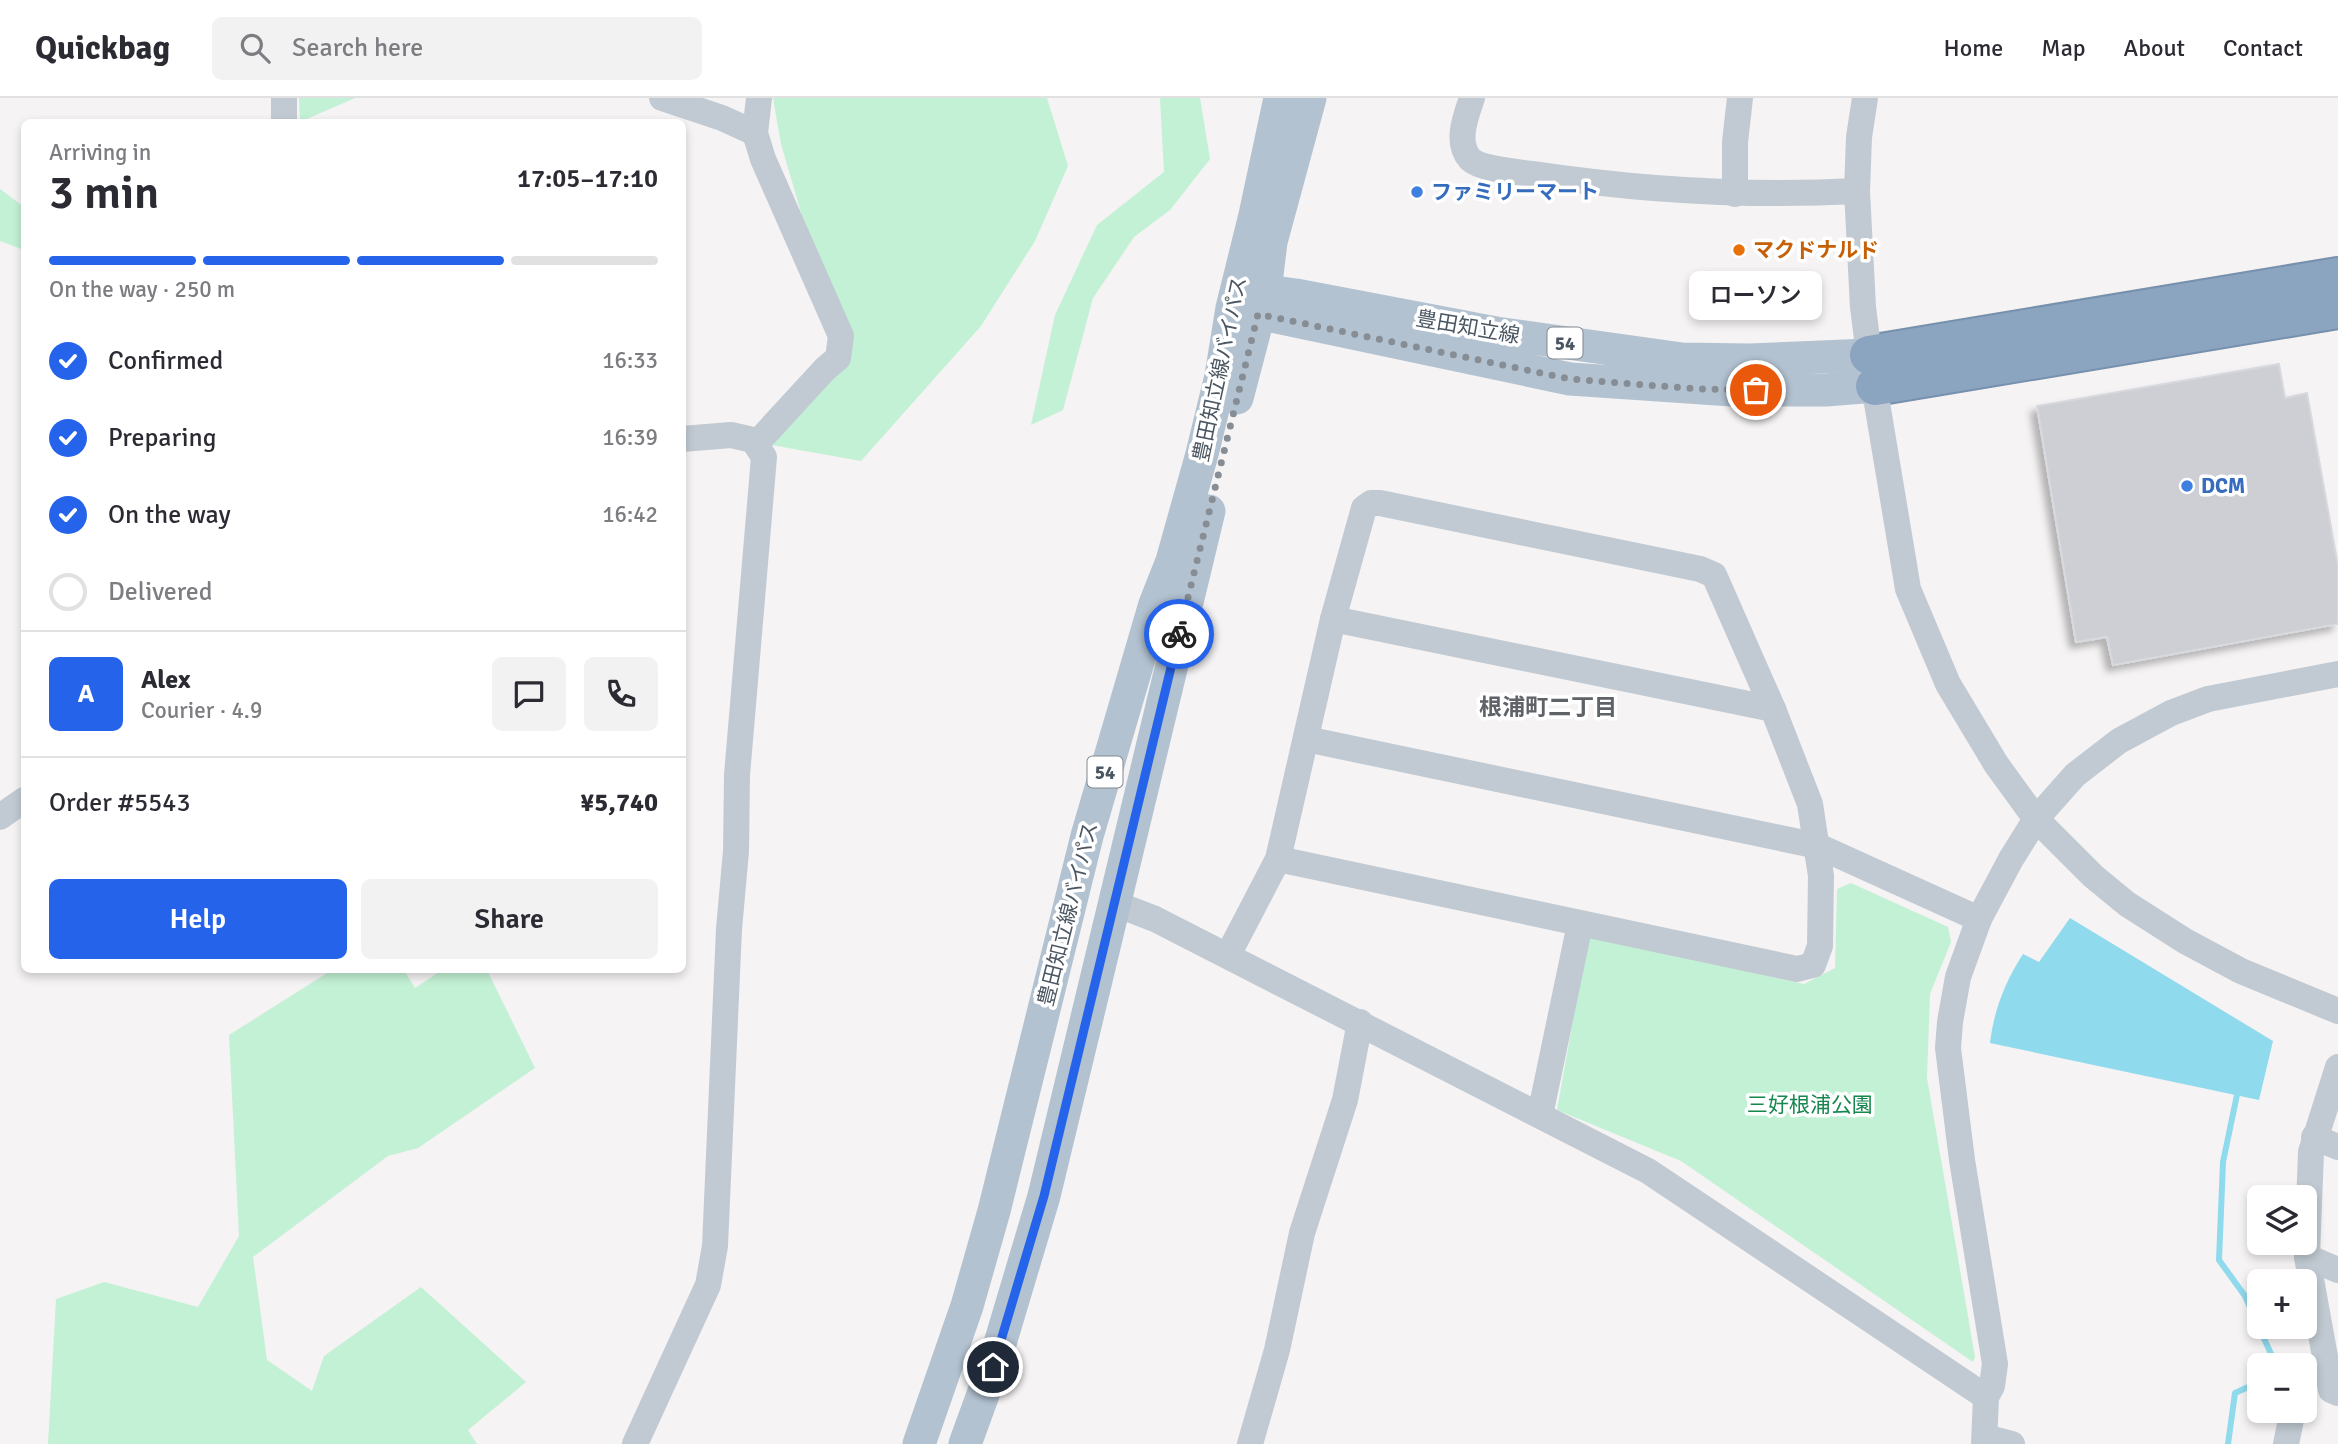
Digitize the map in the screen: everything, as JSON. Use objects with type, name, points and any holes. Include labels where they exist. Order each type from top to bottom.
[{"type":"highway","name":"54","points":[[1872,370],[2338,277]]},
{"type":"highway","name":"54","points":[[1872,370],[2338,309]]},
{"type":"main road","name":"豊田知立線バイパス","points":[[965,1444],[993,1367],[1044,1196],[1116,904],[1184,610],[1248,300],[1264,177],[1280,98]]},
{"type":"main road","name":"豊田知立線バイパス","points":[[919,1444],[967,1306],[994,1211],[1087,836],[1155,604],[1172,561],[1221,376],[1271,242],[1310,98]]},
{"type":"main road","name":"豊田知立線","points":[[1248,300],[1570,379],[1732,390],[1826,390],[1872,370]]},
{"type":"street","points":[[284,98],[284,119]]},
{"type":"street","points":[[662,98],[722,118],[755,133]]},
{"type":"street","points":[[757,443],[838,358],[841,336],[763,159],[755,133],[759,98]]},
{"type":"street","points":[[1472,98],[1462,134],[1466,154],[1472,162],[1498,169],[1691,192],[1735,194],[1857,191]]},
{"type":"street","points":[[1735,194],[1735,142],[1740,98]]},
{"type":"street","points":[[1865,98],[1859,137],[1857,191],[1863,307],[1908,589],[1948,684],[1996,764],[2036,819],[2110,890],[2157,924],[2241,971],[2338,1011]]},
{"type":"street","points":[[635,1444],[708,1285],[715,1246],[729,929],[736,851],[737,775],[764,457],[757,443],[731,435],[686,439]]},
{"type":"street","points":[[1228,955],[1278,859],[1333,619],[1364,508],[1371,503],[1380,502],[1700,569],[1714,575],[1773,709],[1810,804],[1821,876],[1817,958],[1813,965],[1797,968],[1278,859]]},
{"type":"street","points":[[1333,619],[1773,709]]},
{"type":"street","points":[[2012,1444],[1984,1441],[1986,1397],[1992,1386],[1995,1364],[1962,1160],[1948,1048],[1958,977],[1979,919],[2036,819],[2075,775],[2119,741],[2171,713],[2208,699],[2338,674]]},
{"type":"street","points":[[1306,739],[1818,846],[1979,919]]},
{"type":"street","points":[[0,817],[21,802]]},
{"type":"street","points":[[1116,904],[1155,919],[1228,955],[1671,1185],[1986,1397]]},
{"type":"street","points":[[1540,1115],[1580,924]]},
{"type":"street","points":[[1250,1444],[1272,1369],[1302,1233],[1345,1100],[1360,1022]]},
{"type":"street","points":[[2317,1396],[2334,1391],[2306,1258],[2311,1153],[2326,1142],[2338,1067]]},
{"type":"street","points":[[2306,1258],[2338,1270]]},
{"type":"street","points":[[2286,1444],[2290,1423]]},
{"type":"green space","points":[[299,98],[355,98],[307,119],[300,119]]},
{"type":"green space","points":[[773,98],[1047,98],[1068,166],[1035,241],[981,326],[861,461],[766,444],[845,363],[781,144]]},
{"type":"green space","points":[[1160,98],[1200,98],[1210,159],[1170,210],[1134,237],[1093,298],[1063,410],[1031,425],[1055,315],[1097,225],[1164,172]]},
{"type":"green space","points":[[0,189],[21,205],[21,249],[0,241]]},
{"type":"green space","name":"三好根浦公園","points":[[1851,883],[1948,927],[1951,942],[1930,994],[1927,1078],[1975,1357],[1973,1362],[1681,1161],[1557,1110],[1588,936],[1804,984],[1835,968],[1837,889]]},
{"type":"green space","points":[[327,973],[406,973],[415,988],[438,973],[488,973],[535,1068],[418,1148],[388,1156],[253,1257],[267,1360],[312,1391],[324,1356],[421,1287],[526,1382],[468,1430],[477,1444],[48,1444],[56,1299],[104,1282],[198,1307],[239,1236],[229,1035]]},
{"type":"water","points":[[2070,918],[2273,1041],[2259,1100],[1990,1043],[2001,997],[2023,954],[2039,962]]},
{"type":"building","name":"DCM","points":[[2279,364],[2285,398],[2307,393],[2338,566],[2338,624],[2113,665],[2107,637],[2076,642],[2037,406]]},
{"type":"waterway","points":[[2238,1090],[2223,1162],[2219,1260],[2245,1296],[2271,1353]]},
{"type":"waterway","points":[[2228,1444],[2235,1393],[2247,1388]]},
{"type":"way so far","points":[[1179,634],[1258,314],[1570,379],[1699,389],[1756,390]]},
{"type":"place","name":"ファミリーマート","points":[[1417,192]]},
{"type":"place","name":"マクドナルド","points":[[1739,250]]},
{"type":"place","name":"ローソン","points":[[1756,390]]},
{"type":"place","name":"DCM","points":[[2187,486]]},
{"type":"district","name":"根浦町二丁目","points":[[1548,707]]},
{"type":"route","points":[[993,1367],[1044,1196],[1179,634]]}]
